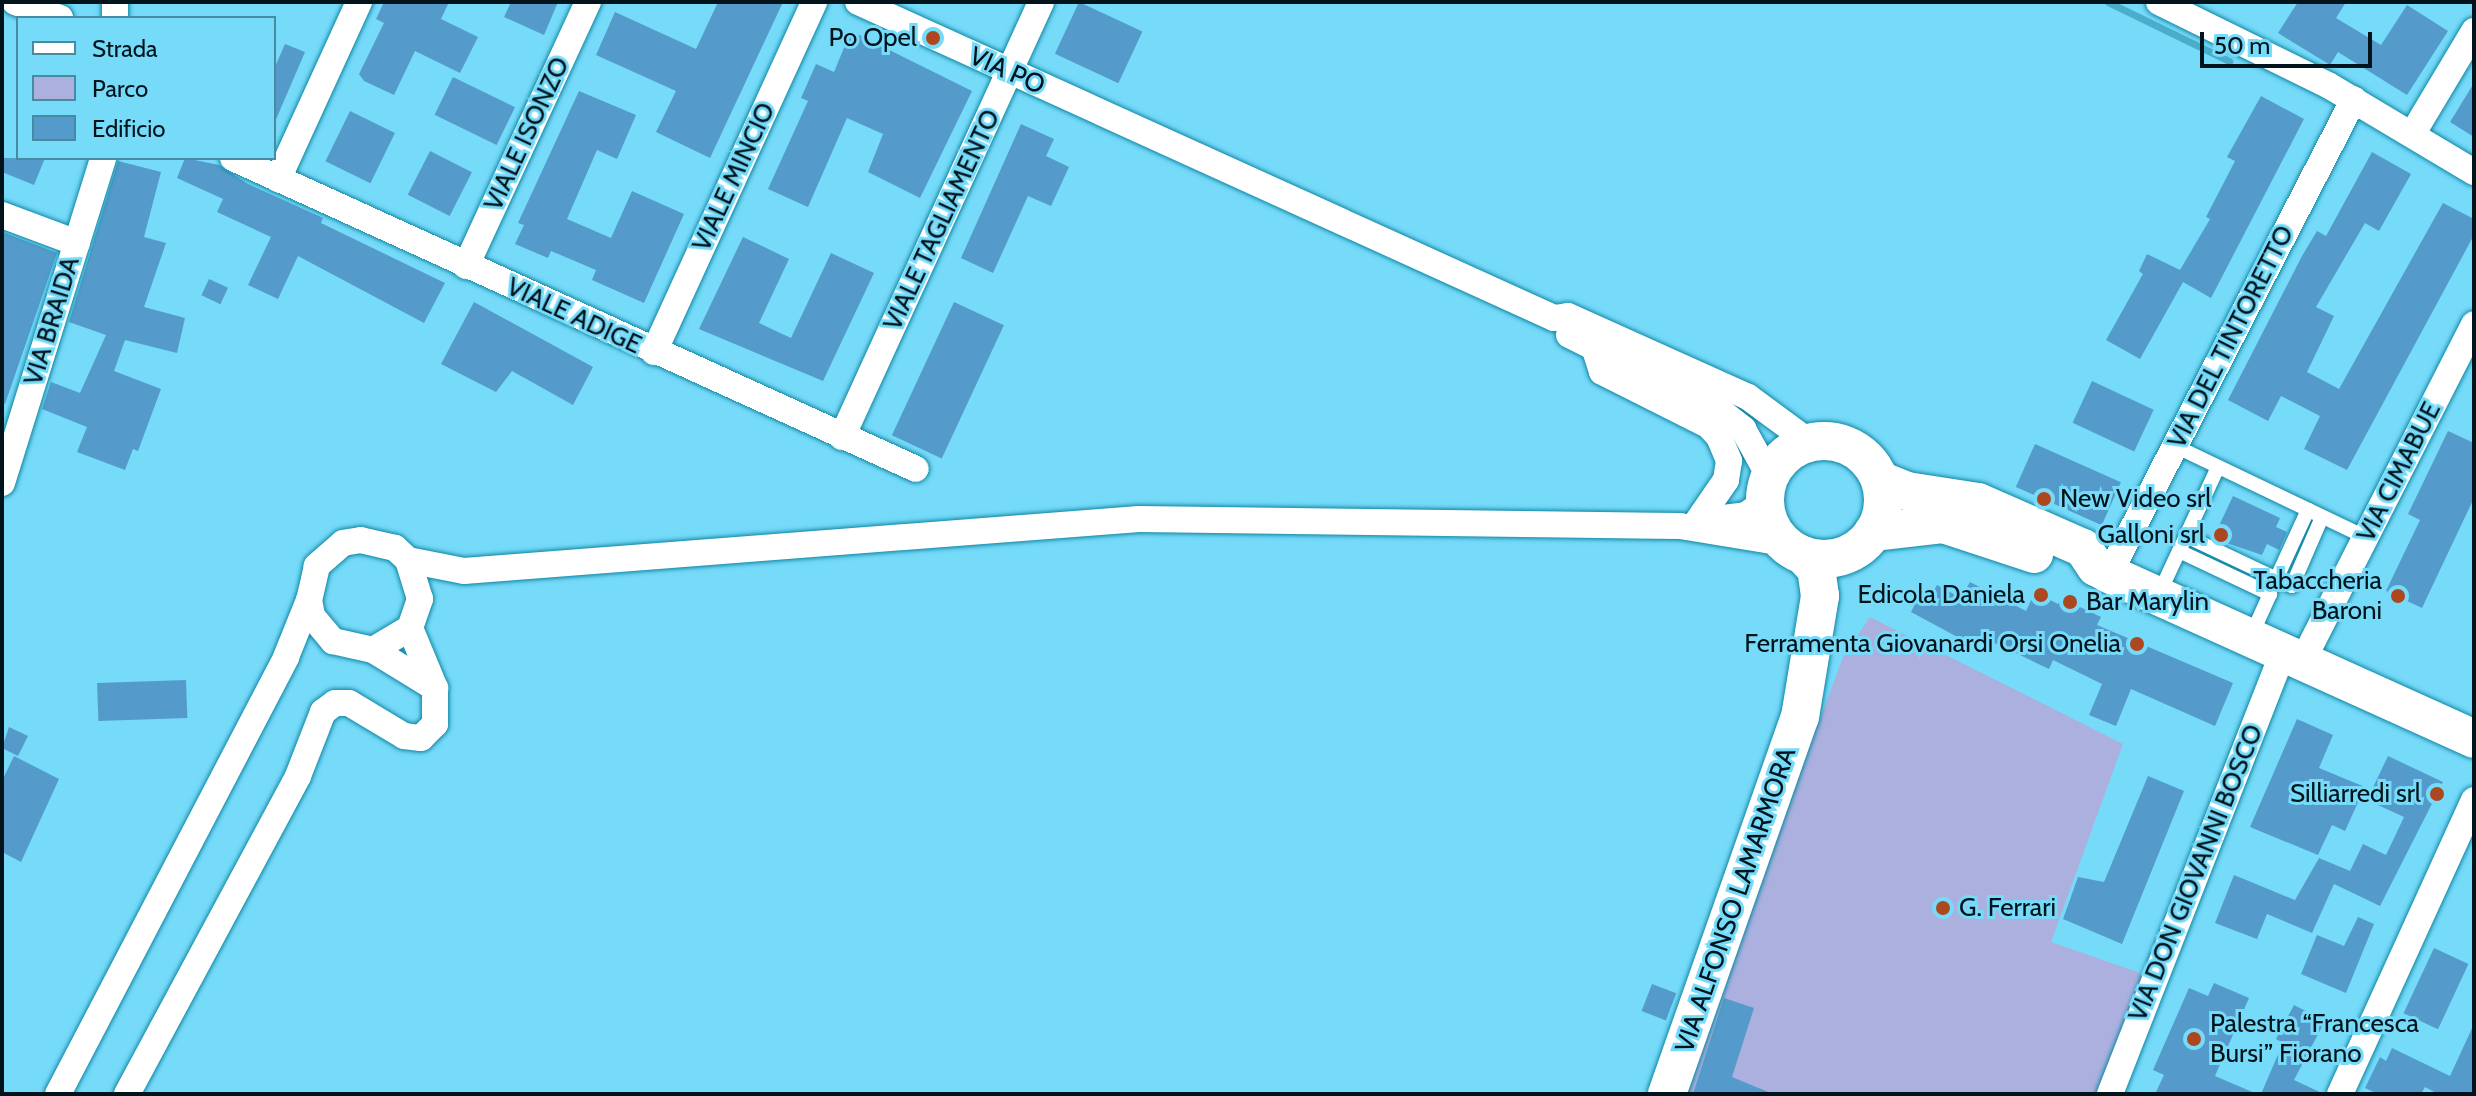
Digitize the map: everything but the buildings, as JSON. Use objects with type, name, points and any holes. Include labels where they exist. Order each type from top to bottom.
[{"type":"street","points":[[15,2],[54,16]]},
{"type":"street","points":[[278,179],[359,2]]},
{"type":"street","name":"VIALE ISONZO","points":[[466,266],[588,2]]},
{"type":"street","name":"VIALE MINCIO","points":[[654,352],[814,2]]},
{"type":"street","name":"VIA PO","points":[[858,2],[1554,318]]},
{"type":"street","name":"VIALE TAGLIAMENTO","points":[[842,437],[1041,2]]},
{"type":"street","points":[[2159,2],[2354,99],[2474,172]]},
{"type":"street","points":[[2413,133],[2474,31]]},
{"type":"street","name":"VIA DEL TINTORETTO","points":[[2102,571],[2175,446],[2354,99]]},
{"type":"street","name":"VIA BRAIDA","points":[[2,483],[102,160]]},
{"type":"street","name":"VIALE ADIGE","points":[[237,160],[916,469]]},
{"type":"street","points":[[2,215],[77,243]]},
{"type":"street","points":[[1568,316],[1748,397],[1809,442],[1851,448],[1871,465],[1880,480],[1883,507],[1861,543],[1829,643],[1802,707],[1820,596],[1816,569],[1770,524],[1767,488],[1743,429],[1719,410],[1561,331],[1554,318],[1568,316]]},
{"type":"street","name":"VIA CIMABUE","points":[[2278,651],[2365,537],[2474,324]]},
{"type":"street","points":[[1594,347],[1602,372],[1708,425],[1719,437],[1729,461],[1726,480],[1688,524]]},
{"type":"street","points":[[58,1094],[286,657],[309,600],[317,566],[343,543],[378,541],[408,560],[464,571],[1139,519],[1688,524],[1746,515],[1793,449],[1809,442]]},
{"type":"street","points":[[1880,480],[1907,491],[1978,502],[2083,548],[2102,571]]},
{"type":"street","points":[[1688,524],[1794,549],[1818,559],[1861,543],[1943,524],[1986,534],[2074,572],[2102,571],[2474,739]]},
{"type":"street","points":[[373,650],[410,628],[420,599],[408,560]]},
{"type":"street","points":[[420,599],[464,571]]},
{"type":"street","points":[[309,600],[312,616],[333,641]]},
{"type":"street","points":[[127,1094],[298,776],[323,712],[335,703],[349,703],[404,736],[421,738],[435,724],[435,688],[410,628]]},
{"type":"street","points":[[286,657],[333,641],[373,650],[435,688]]},
{"type":"street","name":"VIA DON GIOVANNI BOSCO","points":[[2110,1094],[2278,651]]},
{"type":"street","name":"VIA ALFONSO LAMARMORA","points":[[1668,1094],[1802,707]]},
{"type":"street","points":[[2340,1094],[2474,800]]},
{"type":"lane","points":[[2175,446],[2365,537]]},
{"type":"lane","points":[[2158,596],[2218,467]]},
{"type":"lane","points":[[2278,651],[2270,594],[2308,510]]},
{"type":"lane","points":[[2186,536],[2292,586],[2322,517]]},
{"type":"lane","points":[[2179,551],[2270,594]]},
{"type":"green space","points":[[1870,617],[2123,744],[2051,942],[2143,974],[2099,1094],[1668,1094],[1772,848],[1843,657]]},
{"type":"waterway","points":[[2108,2],[2229,61]]},
{"type":"place","name":"Po Opel","points":[[933,38]]},
{"type":"place","name":"New Video srl","points":[[2044,499]]},
{"type":"place","name":"Galloni srl","points":[[2221,535]]},
{"type":"place","name":"Edicola Daniela","points":[[2041,595]]},
{"type":"place","name":"Tabaccheria Baroni","points":[[2398,596]]},
{"type":"place","name":"Bar Marylin","points":[[2070,602]]},
{"type":"place","name":"Ferramenta Giovanardi Orsi Onelia","points":[[2137,644]]},
{"type":"place","name":"Silliarredi srl","points":[[2437,794]]},
{"type":"place","name":"G. Ferrari","points":[[1943,908]]},
{"type":"place","name":"Palestra “Francesca Bursi” Fiorano","points":[[2194,1039]]}]
